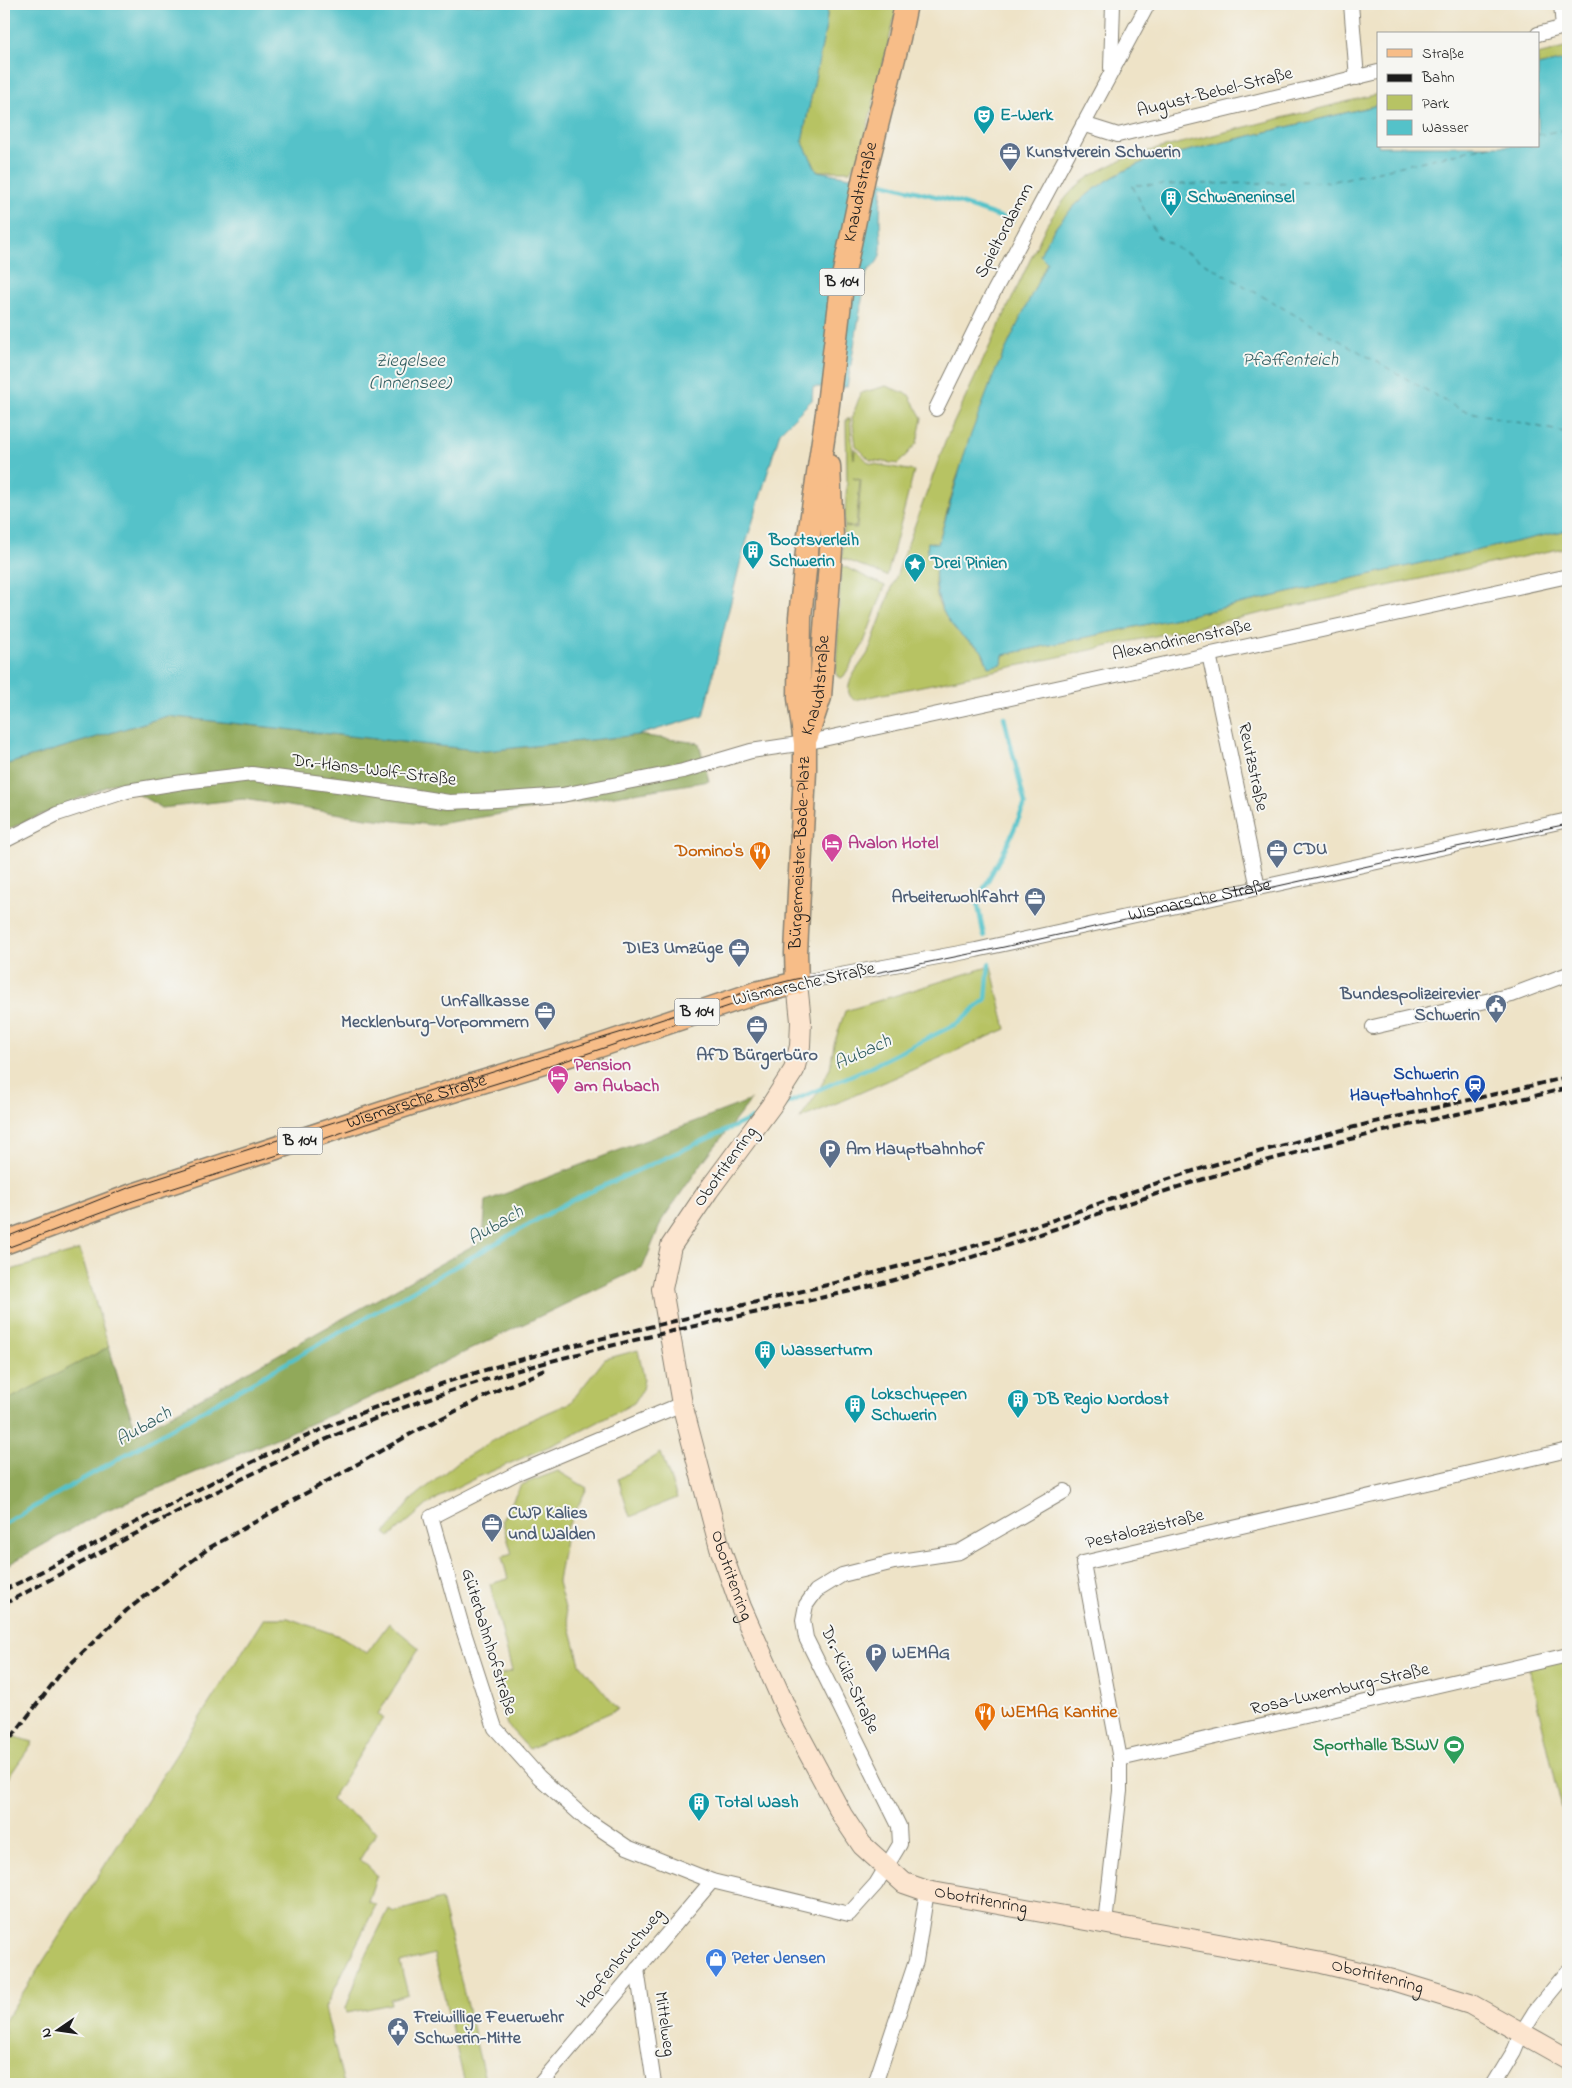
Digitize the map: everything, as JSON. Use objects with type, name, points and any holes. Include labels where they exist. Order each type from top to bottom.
[{"type":"main road","name":"Knaudtstraße","points":[[805,743],[799,698],[800,617],[843,277],[864,176],[906,4]]},
{"type":"main road","name":"Bürgermeister-Bade-Platz","points":[[797,983],[796,953],[805,743]]},
{"type":"main road","name":"Wismarsche Straße","points":[[5,1241],[130,1196],[410,1104],[599,1046],[756,993],[797,983]]},
{"type":"street","points":[[1111,72],[1113,4]]},
{"type":"street","name":"Spieltordamm","points":[[936,409],[991,297],[1148,4]]},
{"type":"street","points":[[1351,4],[1357,78]]},
{"type":"street","points":[[1540,34],[1566,27],[1562,4]]},
{"type":"street","name":"August-Bebel-Straße","points":[[1083,124],[1118,135],[1377,72]]},
{"type":"street","name":"Alexandrinenstraße","points":[[805,743],[1568,576]]},
{"type":"street","name":"Reutzstraße","points":[[1209,654],[1258,888]]},
{"type":"street","name":"Dr.-Hans-Wolf-Straße","points":[[4,842],[57,814],[127,791],[183,782],[252,774],[448,802],[562,796],[683,771],[751,751],[805,743]]},
{"type":"street","name":"Wismarsche Straße","points":[[797,983],[976,950],[1568,820]]},
{"type":"street","points":[[1373,1027],[1512,995],[1568,974]]},
{"type":"street","name":"Bürgermeister-Bade-Platz","points":[[771,1106],[794,1070],[800,1046],[801,1021],[797,983]]},
{"type":"street","name":"Obotritenring","points":[[771,1106],[708,1191],[671,1246],[662,1289],[682,1404],[720,1548],[741,1607],[791,1720],[842,1815],[862,1845],[904,1883],[927,1891],[1322,1963],[1392,1980],[1470,2004],[1568,2059]]},
{"type":"street","name":"Güterbahnhofstraße","points":[[682,1404],[517,1473],[431,1518],[463,1632],[495,1728],[539,1777],[587,1820],[627,1847],[712,1881],[849,1914],[876,1884],[886,1868]]},
{"type":"street","name":"Pestalozzistraße","points":[[1105,1922],[1120,1792],[1120,1760],[1083,1563],[1568,1450]]},
{"type":"street","name":"Dr.-Külz-Straße","points":[[886,1868],[900,1844],[898,1826],[806,1638],[803,1620],[806,1605],[816,1591],[842,1575],[894,1562],[959,1552],[1065,1491]]},
{"type":"street","name":"Rosa-Luxemburg-Straße","points":[[1120,1760],[1568,1655]]},
{"type":"street","name":"Hopfenbruchweg","points":[[540,2084],[712,1881]]},
{"type":"street","points":[[875,2084],[916,1961],[927,1891]]},
{"type":"street","name":"Mittelweg","points":[[637,1969],[654,2084]]},
{"type":"street","points":[[1494,2084],[1535,2012],[1568,1971]]},
{"type":"green space","points":[[828,4],[898,4],[861,153],[850,171],[817,171],[802,141],[826,26]]},
{"type":"green space","points":[[1568,47],[1568,59],[1540,66],[1540,54]]},
{"type":"green space","points":[[1377,94],[1377,105],[1146,161],[1098,187],[1070,210],[1058,224],[1040,255],[1048,262],[994,374],[955,483],[938,544],[929,542],[936,557],[935,583],[938,602],[949,621],[967,640],[981,649],[988,667],[1002,664],[1003,655],[1568,530],[1568,547],[854,700],[848,689],[852,676],[868,653],[947,437],[1047,224],[1077,186],[1104,169],[1133,155]]},
{"type":"green space","points":[[886,386],[909,395],[922,418],[917,443],[898,464],[870,460],[856,446],[852,417],[861,393]]},
{"type":"green space","points":[[846,419],[850,419],[854,459],[855,448],[869,463],[914,471],[887,576],[842,558],[844,527],[857,528],[861,480],[853,478],[860,480],[856,527],[844,526],[847,482]]},
{"type":"green space","points":[[841,565],[885,586],[863,645],[841,678],[837,676],[836,672]]},
{"type":"green space","points":[[167,716],[485,751],[638,735],[699,743],[709,781],[432,825],[367,818],[243,799],[162,808],[117,782],[4,831],[4,765]]},
{"type":"green space","points":[[991,966],[1006,1029],[800,1119],[818,1092],[830,1068],[834,1044],[845,1011]]},
{"type":"green space","points":[[751,1100],[705,1159],[662,1220],[643,1267],[352,1406],[100,1513],[4,1567],[4,1402],[109,1347],[123,1395],[138,1433],[483,1240],[486,1201]]},
{"type":"green space","points":[[80,1250],[123,1395],[4,1426],[4,1272]]},
{"type":"green space","points":[[638,1350],[644,1378],[642,1391],[634,1403],[566,1439],[446,1493],[427,1505],[390,1537],[385,1533],[411,1500],[459,1461],[519,1425],[570,1403],[605,1359]]},
{"type":"green space","points":[[661,1453],[677,1498],[630,1517],[618,1479]]},
{"type":"green space","points":[[558,1471],[587,1488],[567,1528],[558,1582],[580,1664],[618,1709],[529,1749],[507,1725],[492,1677],[512,1671],[490,1584],[508,1579],[502,1557],[512,1554],[502,1520],[521,1485]]},
{"type":"green space","points":[[264,1618],[288,1618],[342,1637],[367,1653],[389,1623],[419,1648],[378,1714],[383,1718],[331,1800],[377,1832],[360,1859],[377,1875],[368,1901],[376,1905],[325,2008],[344,2084],[4,2084],[4,2022]]},
{"type":"green space","points":[[1568,1655],[1568,1833],[1528,1665]]},
{"type":"green space","points":[[4,1734],[33,1742],[4,1784]]},
{"type":"green space","points":[[441,1899],[486,2084],[465,2084],[434,1954],[400,1963],[408,1994],[390,1999],[391,2004],[347,2013],[346,2008],[364,1959],[389,1909],[394,1912]]},
{"type":"water","name":"Ziegelsee (Innensee)","points":[[4,4],[828,4],[826,26],[802,141],[817,171],[883,183],[880,212],[881,250],[877,261],[867,271],[847,387],[813,387],[812,400],[780,432],[741,560],[703,716],[638,735],[485,751],[167,716],[4,765]]},
{"type":"water","name":"Pfaffenteich","points":[[1568,59],[1568,530],[1003,655],[1002,664],[988,667],[985,657],[977,646],[957,631],[944,613],[937,593],[936,557],[927,555],[928,542],[938,544],[968,442],[994,374],[1047,262],[1040,255],[1058,224],[1070,210],[1098,187],[1146,161],[1377,105],[1377,148],[1540,148],[1540,66]]},
{"type":"waterway","points":[[883,183],[954,201],[1012,221]]},
{"type":"waterway","name":"Aubach","points":[[984,936],[977,901],[1007,845],[1025,804],[1004,717]]},
{"type":"waterway","name":"Aubach","points":[[779,1107],[868,1068],[958,1023],[986,999],[989,964]]},
{"type":"waterway","name":"Aubach","points":[[4,1524],[568,1202],[751,1119]]},
{"type":"ferry route","points":[[1540,135],[1568,129]]},
{"type":"ferry route","points":[[1481,148],[1330,182],[1132,185],[1157,236],[1461,410],[1568,433]]},
{"type":"tram line","points":[[4,1249],[133,1201],[278,1155],[366,1124],[517,1077],[756,997],[1004,947],[1413,856],[1568,824]]},
{"type":"tram line","points":[[1233,889],[1272,881]]},
{"type":"tram line","points":[[4,1238],[128,1188],[755,989],[796,979],[874,966]]},
{"type":"railway","points":[[4,1590],[243,1466],[292,1443],[392,1401],[452,1380],[635,1330],[820,1287],[951,1252],[1021,1231],[1185,1174],[1301,1140],[1568,1077]]},
{"type":"railway","points":[[4,1604],[217,1491],[326,1439],[438,1395],[521,1369],[606,1347],[905,1277],[979,1255],[1160,1193],[1243,1167],[1568,1088]]},
{"type":"railway","points":[[4,1747],[61,1673],[127,1610],[209,1548],[416,1431],[500,1389],[548,1369]]},
{"type":"place","name":"E-Werk","points":[[984,135]]},
{"type":"place","name":"Kunstverein Schwerin","points":[[1010,172]]},
{"type":"place","name":"Schwaneninsel","points":[[1171,217]]},
{"type":"place","name":"Bootsverleih Schwerin","points":[[753,570]]},
{"type":"place","name":"Drei Pinien","points":[[915,583]]},
{"type":"place","name":"Avalon Hotel","points":[[832,863]]},
{"type":"place","name":"CDU","points":[[1277,869]]},
{"type":"place","name":"Domino's","points":[[760,871]]},
{"type":"place","name":"Arbeiterwohlfahrt","points":[[1035,917]]},
{"type":"place","name":"DIE3 Umzüge","points":[[739,968]]},
{"type":"place","name":"Bundespolizeirevier Schwerin","points":[[1496,1024]]},
{"type":"place","name":"Unfallkasse Mecklenburg-Vorpommern","points":[[545,1031]]},
{"type":"place","name":"AfD Bürgerbüro","points":[[757,1045]]},
{"type":"place","name":"Pension am Aubach","points":[[558,1095]]},
{"type":"place","name":"Schwerin Hauptbahnhof","points":[[1475,1104]]},
{"type":"place","name":"Am Hauptbahnhof","points":[[830,1169]]},
{"type":"place","name":"Wasserturm","points":[[765,1370]]},
{"type":"place","name":"DB Regio Nordost","points":[[1018,1419]]},
{"type":"place","name":"Lokschuppen Schwerin","points":[[855,1424]]},
{"type":"place","name":"CWP Kalies und Walden","points":[[492,1543]]},
{"type":"place","name":"WEMAG","points":[[876,1673]]},
{"type":"place","name":"WEMAG Kantine","points":[[985,1732]]},
{"type":"place","name":"Sporthalle BSWV","points":[[1454,1765]]},
{"type":"place","name":"Total Wash","points":[[699,1822]]},
{"type":"place","name":"Peter Jensen","points":[[716,1978]]},
{"type":"place","name":"Freiwillige Feuerwehr Schwerin-Mitte","points":[[398,2047]]}]
